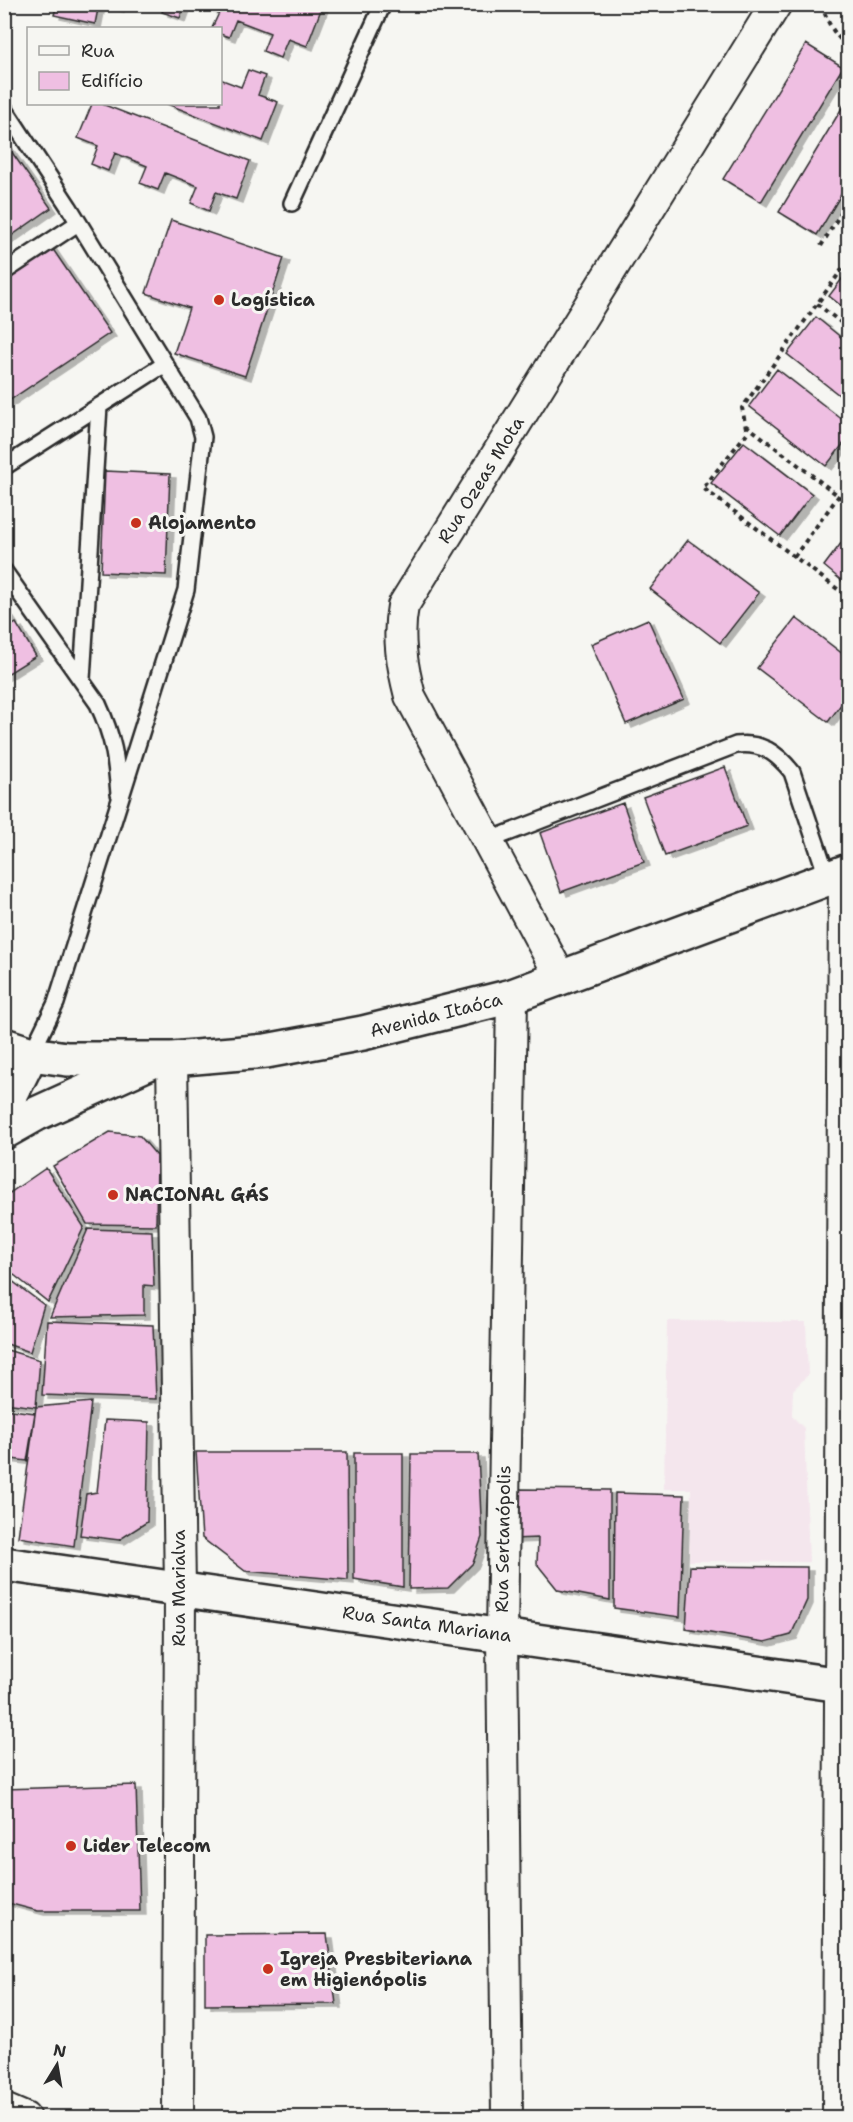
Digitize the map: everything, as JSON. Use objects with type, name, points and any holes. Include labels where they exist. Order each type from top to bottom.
[{"type":"main road","name":"Avenida Itaóca","points":[[18,1049],[68,1059],[164,1059],[266,1051],[363,1033],[512,996],[840,875]]},
{"type":"main road","points":[[4,1108],[18,1049]]},
{"type":"main road","points":[[4,1132],[36,1114],[164,1059]]},
{"type":"main road","name":"Rua Santa Mariana","points":[[4,1564],[844,1685]]},
{"type":"street","name":"Rua Ozeas Mota","points":[[561,978],[410,696],[400,645],[399,626],[403,606],[776,4]]},
{"type":"street","points":[[838,2118],[844,1685],[840,875]]},
{"type":"street","name":"Rua Sertanópolis","points":[[507,2118],[502,1635],[512,996]]},
{"type":"street","name":"Rua Marialva","points":[[164,1059],[180,1588],[178,2118]]},
{"type":"street","points":[[4,2109],[25,2118]]},
{"type":"lane","points":[[292,203],[383,4]]},
{"type":"lane","points":[[4,108],[198,418],[203,437],[186,590],[56,1003],[18,1049]]},
{"type":"lane","points":[[4,272],[78,223]]},
{"type":"lane","points":[[4,467],[165,364]]},
{"type":"lane","points":[[81,679],[99,406]]},
{"type":"lane","points":[[4,571],[98,705],[110,729],[115,749],[120,800]]},
{"type":"lane","points":[[487,841],[736,745],[750,743],[775,754],[792,772],[840,875]]},
{"type":"path","points":[[822,4],[825,18],[835,34],[849,47]]},
{"type":"path","points":[[821,246],[849,201]]},
{"type":"path","points":[[849,261],[742,408],[747,433],[703,488],[849,597]]},
{"type":"path","points":[[817,304],[849,328]]},
{"type":"path","points":[[746,425],[849,503]]},
{"type":"path","points":[[794,557],[849,483]]},
{"type":"shaded area","points":[[667,1321],[806,1322],[808,1375],[793,1390],[792,1416],[804,1428],[809,1562],[689,1561],[691,1489],[664,1489]]},
{"type":"building","points":[[57,4],[99,4],[95,24],[54,15]]},
{"type":"building","points":[[101,4],[119,4],[118,8]]},
{"type":"building","points":[[165,4],[185,4],[180,18],[162,12]]},
{"type":"building","points":[[197,4],[314,4],[322,7],[307,46],[288,39],[280,58],[263,51],[270,33],[236,20],[229,37],[222,35],[222,27],[212,27],[219,13]]},
{"type":"building","points":[[806,44],[843,67],[761,202],[723,179]]},
{"type":"building","points":[[248,70],[265,76],[258,95],[278,102],[263,141],[170,105],[222,105],[222,80],[241,87]]},
{"type":"building","points":[[848,98],[848,183],[817,235],[779,212]]},
{"type":"building","points":[[92,105],[105,105],[250,161],[236,199],[216,192],[209,211],[191,203],[198,186],[165,173],[158,190],[140,183],[147,166],[115,153],[108,171],[91,164],[98,146],[78,138]]},
{"type":"building","points":[[4,141],[51,208],[4,241]]},
{"type":"building","name":"Logística","points":[[171,220],[284,258],[245,376],[174,353],[189,308],[146,293]]},
{"type":"building","points":[[50,245],[110,333],[4,404],[4,275]]},
{"type":"building","points":[[848,271],[848,311],[829,296]]},
{"type":"building","points":[[816,317],[848,343],[848,402],[787,354]]},
{"type":"building","points":[[777,369],[848,424],[848,438],[826,466],[749,406]]},
{"type":"building","points":[[744,442],[812,494],[780,536],[711,483]]},
{"type":"building","name":"Alojamento","points":[[105,471],[170,474],[166,575],[101,572]]},
{"type":"building","points":[[848,534],[848,586],[824,566]]},
{"type":"building","points":[[688,540],[759,593],[720,643],[650,589]]},
{"type":"building","points":[[4,608],[12,620],[4,625]]},
{"type":"building","points":[[796,618],[848,658],[848,695],[828,722],[757,668]]},
{"type":"building","points":[[648,619],[684,699],[626,724],[591,644]]},
{"type":"building","points":[[16,623],[36,656],[4,676],[4,631]]},
{"type":"building","points":[[725,767],[747,826],[665,856],[643,797]]},
{"type":"building","points":[[623,803],[644,862],[561,892],[540,833]]},
{"type":"building","name":"NACIONAL GÁS","points":[[110,1132],[140,1136],[157,1156],[156,1225],[87,1224],[53,1166]]},
{"type":"building","points":[[46,1168],[84,1227],[48,1302],[4,1267],[4,1197]]},
{"type":"building","points":[[88,1229],[152,1231],[154,1286],[144,1285],[144,1315],[50,1317]]},
{"type":"building","points":[[4,1275],[44,1305],[30,1352],[4,1343]]},
{"type":"building","points":[[47,1321],[153,1325],[156,1399],[42,1395]]},
{"type":"building","points":[[4,1349],[40,1360],[36,1407],[4,1403]]},
{"type":"building","points":[[91,1402],[74,1546],[18,1537],[36,1407]]},
{"type":"building","points":[[4,1409],[35,1413],[27,1461],[4,1458]]},
{"type":"building","points":[[105,1420],[149,1422],[147,1522],[119,1540],[80,1535],[86,1494],[97,1492]]},
{"type":"building","points":[[196,1452],[347,1452],[348,1580],[245,1571],[202,1538]]},
{"type":"building","points":[[354,1453],[403,1453],[403,1587],[354,1579]]},
{"type":"building","points":[[411,1454],[478,1454],[482,1537],[473,1563],[448,1588],[409,1589]]},
{"type":"building","points":[[519,1489],[610,1490],[610,1600],[558,1590],[537,1564],[538,1538],[512,1539]]},
{"type":"building","points":[[615,1493],[684,1495],[680,1617],[614,1608]]},
{"type":"building","points":[[690,1566],[807,1567],[807,1600],[791,1635],[765,1642],[686,1629]]},
{"type":"building","name":"Lider Telecom","points":[[136,1785],[140,1911],[38,1911],[4,1902],[4,1789]]},
{"type":"building","name":"Igreja Presbiteriana em Higienópolis","points":[[327,1934],[336,2004],[205,2005],[205,1935]]},
{"type":"place","name":"Logística","points":[[219,300]]},
{"type":"place","name":"Alojamento","points":[[136,523]]},
{"type":"place","name":"NACIONAL GÁS","points":[[113,1195]]},
{"type":"place","name":"Lider Telecom","points":[[71,1846]]},
{"type":"place","name":"Igreja Presbiteriana em Higienópolis","points":[[268,1969]]}]
